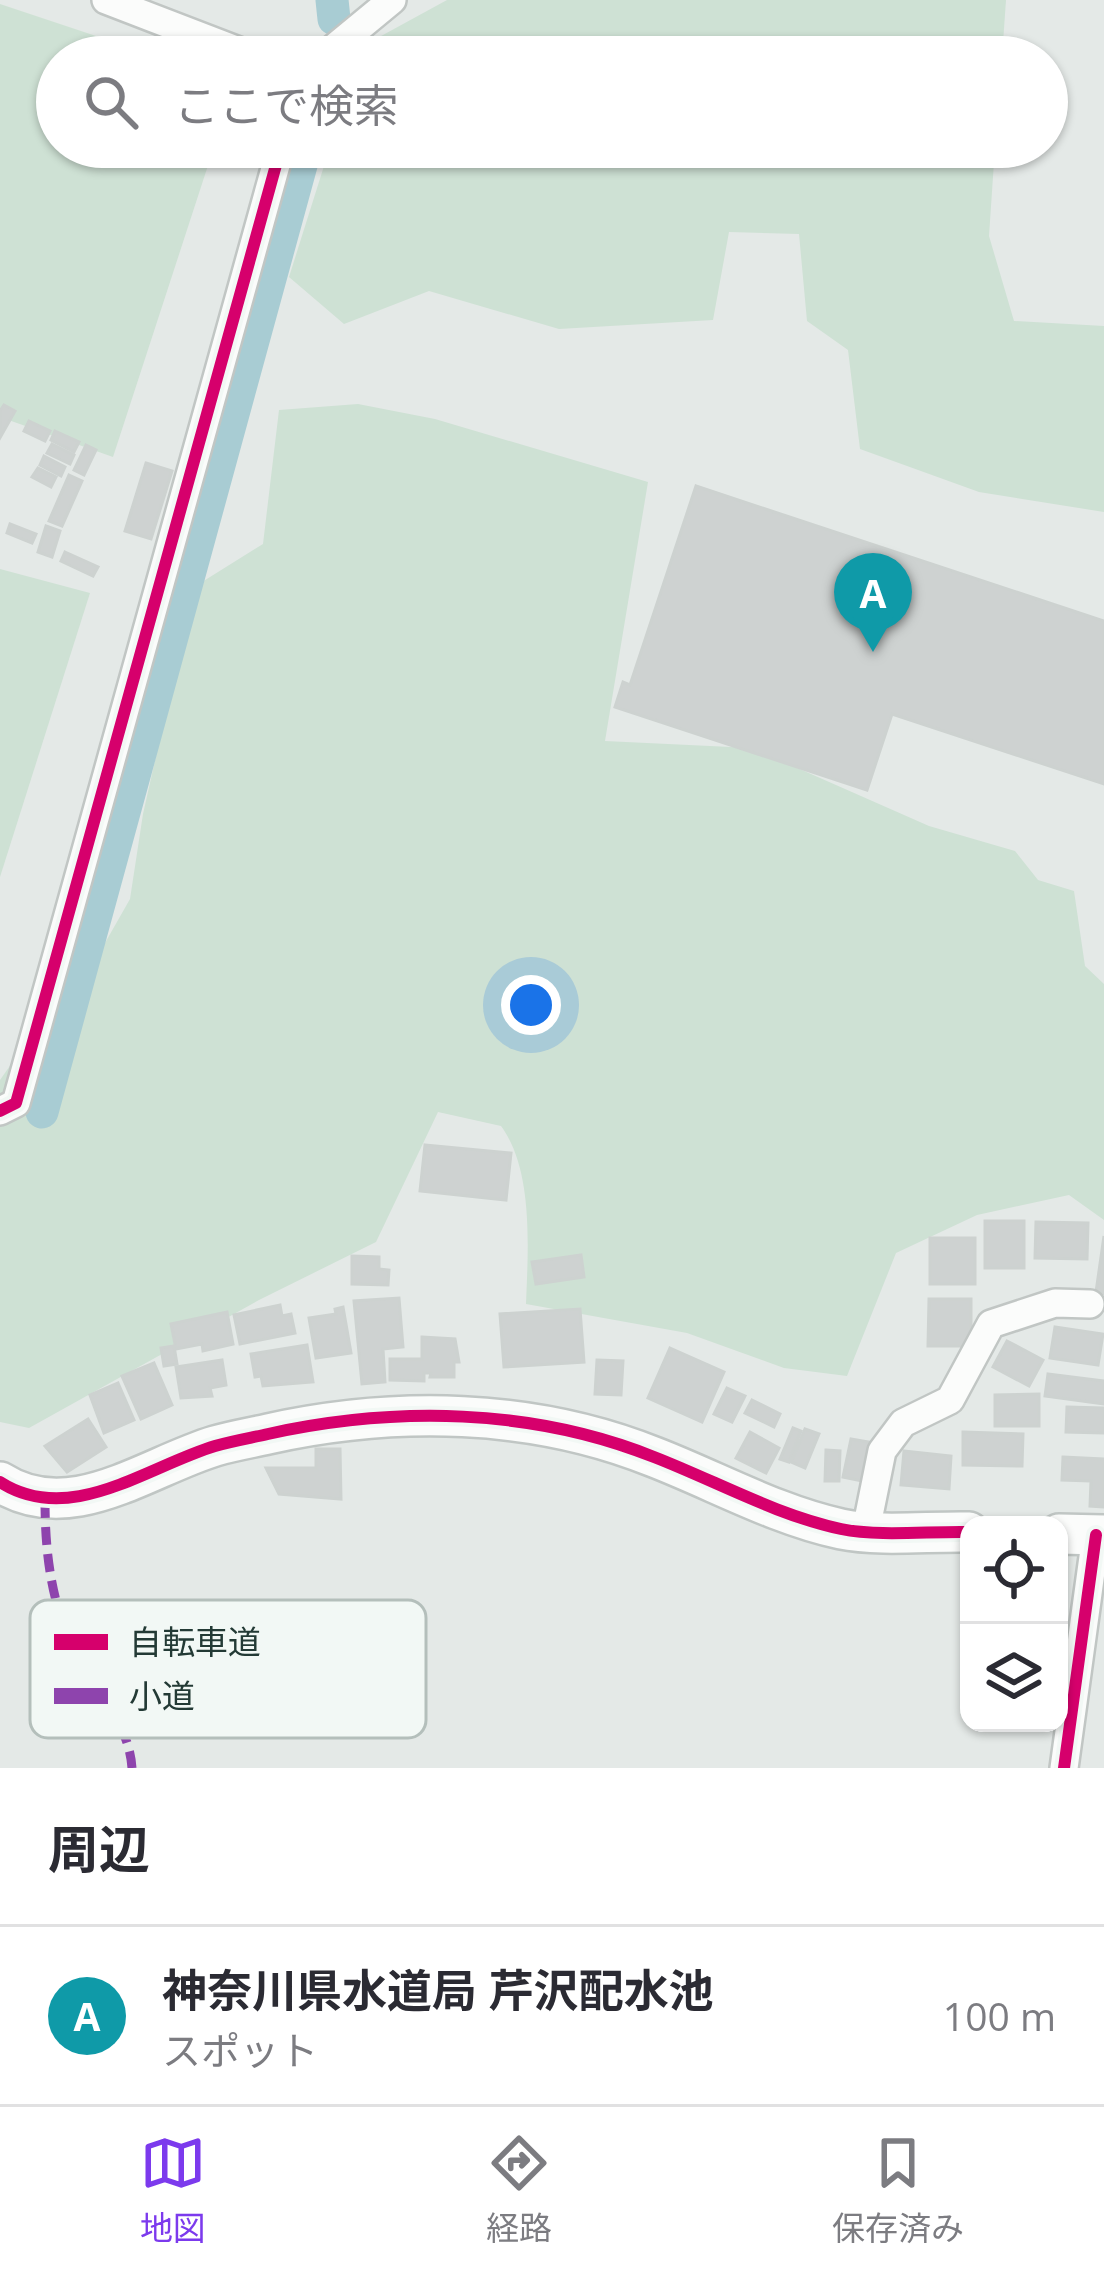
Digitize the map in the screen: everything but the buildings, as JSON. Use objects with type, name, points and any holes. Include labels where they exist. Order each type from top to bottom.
[{"type":"street","points":[[106,0],[199,36]]},
{"type":"street","points":[[348,36],[392,0]]},
{"type":"street","points":[[0,1111],[16,1103],[275,168]]},
{"type":"street","points":[[866,1530],[882,1451],[903,1423],[950,1400],[992,1324],[1054,1303],[1090,1304]]},
{"type":"street","points":[[0,1482],[46,1500],[85,1497],[215,1446],[307,1426],[402,1415],[491,1418],[574,1433],[649,1454],[788,1514],[846,1530],[960,1532]]},
{"type":"street","points":[[1064,1768],[1086,1535]]},
{"type":"green space","points":[[447,0],[1006,0],[1003,36],[381,36]]},
{"type":"green space","points":[[0,4],[96,36],[36,36],[36,168],[207,168],[113,457],[0,417]]},
{"type":"green space","points":[[323,168],[994,168],[989,236],[1014,321],[1104,326],[1104,512],[979,492],[860,449],[848,350],[807,321],[799,234],[729,232],[713,320],[559,329],[429,291],[344,324],[289,277]]},
{"type":"green space","points":[[358,404],[435,419],[648,482],[605,741],[752,748],[929,826],[1015,851],[1038,880],[1074,891],[1085,966],[1104,984],[1104,1220],[1069,1195],[977,1215],[896,1253],[847,1376],[784,1368],[687,1333],[526,1304],[527,1212],[512,1144],[501,1126],[438,1112],[376,1242],[259,1300],[29,1428],[0,1422],[0,1080],[70,980],[101,950],[130,899],[143,814],[194,587],[263,544],[279,410]]},
{"type":"green space","points":[[0,569],[90,593],[0,877]]},
{"type":"waterway","points":[[332,0],[334,19]]},
{"type":"waterway","points":[[42,1112],[300,168]]},
{"type":"marked path","points":[[45,1500],[56,1600]]},
{"type":"marked path","points":[[125,1738],[132,1768]]},
{"type":"cycle path","points":[[0,1111],[16,1103],[275,168]]},
{"type":"cycle path","points":[[0,1482],[27,1494],[81,1496],[215,1446],[268,1434],[365,1419],[463,1417],[512,1421],[608,1441],[841,1529],[960,1532]]},
{"type":"cycle path","points":[[1064,1768],[1096,1535]]},
{"type":"place","name":"神奈川県水道局 芹沢配水池","points":[[873,652]]}]
